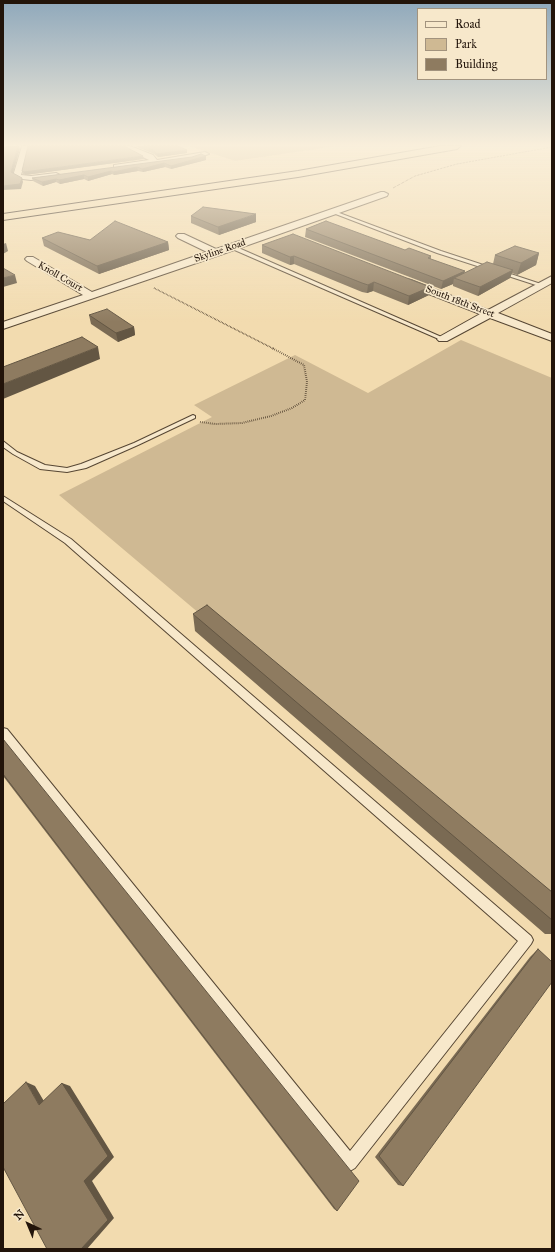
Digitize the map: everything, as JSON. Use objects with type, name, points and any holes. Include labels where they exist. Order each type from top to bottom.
[{"type":"highway","points":[[3,209],[34,204]]},
{"type":"highway","points":[[3,217],[89,204]]},
{"type":"street","name":"Skyline Road","points":[[3,326],[355,204]]},
{"type":"street","points":[[278,232],[292,237]]},
{"type":"street","points":[[181,236],[217,253]]},
{"type":"street","name":"Knoll Court","points":[[30,259],[91,295]]},
{"type":"street","name":"South 18th Street","points":[[401,279],[552,338]]},
{"type":"street","points":[[443,339],[552,279]]},
{"type":"lane","points":[[334,212],[439,252],[541,285]]},
{"type":"lane","points":[[232,248],[443,339]]},
{"type":"lane","points":[[3,443],[15,453],[43,467],[67,470],[83,466],[136,444],[189,418]]},
{"type":"lane","points":[[3,498],[68,541],[527,940],[350,1163],[3,732]]},
{"type":"path","points":[[152,287],[304,365],[307,382],[305,400],[292,408],[271,416],[242,423],[215,424],[189,418]]},
{"type":"green space","points":[[461,340],[552,378],[552,911],[59,495],[212,417],[194,405],[295,355],[368,393]]},
{"type":"building","points":[[203,207],[256,214],[218,227],[191,216]]},
{"type":"building","points":[[115,221],[168,242],[97,266],[42,238],[58,232],[90,240]]},
{"type":"building","points":[[326,221],[405,250],[409,248],[431,256],[428,258],[465,271],[443,281],[306,229]]},
{"type":"building","points":[[293,234],[430,287],[409,296],[374,282],[368,285],[362,283],[294,256],[290,257],[262,245]]},
{"type":"building","points":[[515,246],[539,253],[521,263],[495,255]]},
{"type":"building","points":[[487,262],[513,270],[480,287],[454,278]]},
{"type":"building","points":[[3,268],[15,275],[3,278]]},
{"type":"building","points":[[107,309],[134,327],[116,333],[89,315]]},
{"type":"building","points":[[82,337],[98,347],[3,384],[3,367]]},
{"type":"building","points":[[207,605],[552,892],[552,920],[193,614]]},
{"type":"building","points":[[3,739],[359,1181],[337,1211],[3,774]]},
{"type":"building","points":[[538,949],[552,962],[552,982],[403,1186],[379,1156]]},
{"type":"building","points":[[26,1082],[39,1105],[62,1083],[108,1156],[84,1181],[108,1220],[81,1249],[47,1249],[3,1167],[3,1104]]}]
